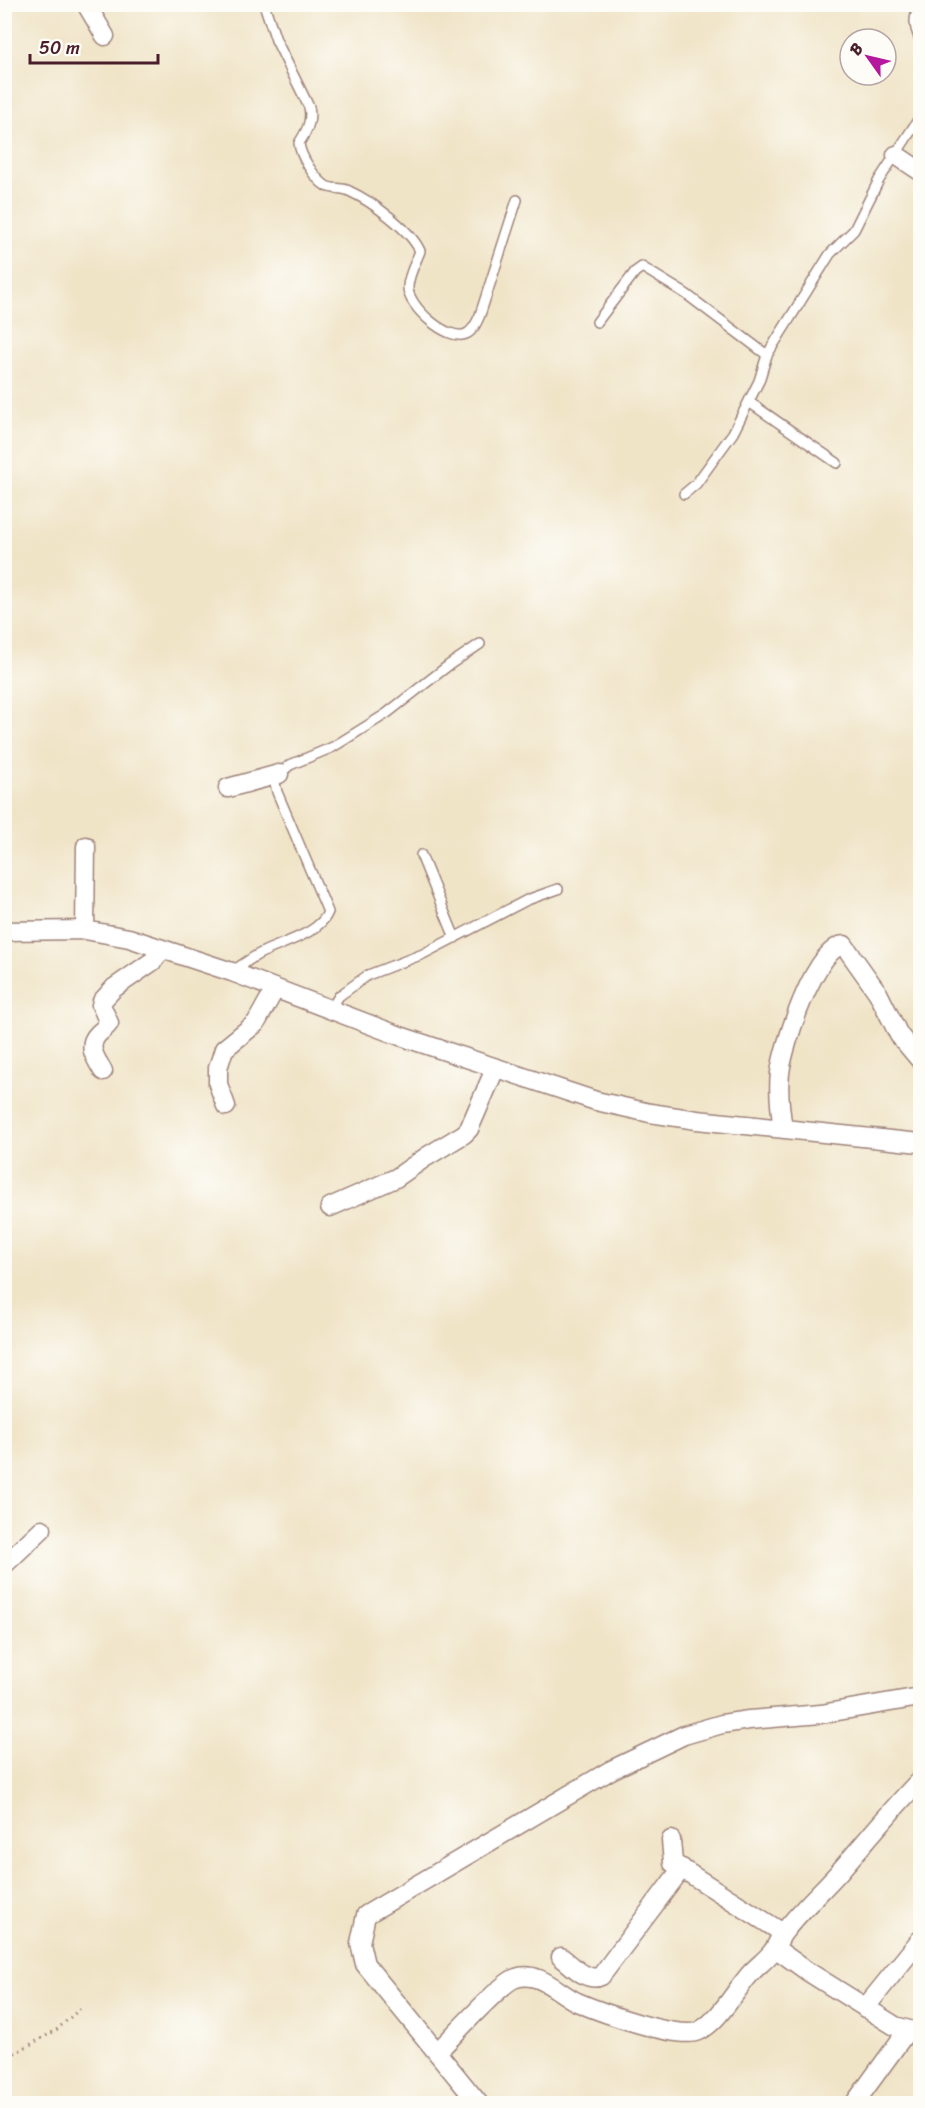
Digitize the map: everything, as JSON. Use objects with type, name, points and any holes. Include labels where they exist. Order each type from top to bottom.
[{"type":"street","points":[[86,4],[105,36]]},
{"type":"street","points":[[896,155],[921,171]]},
{"type":"street","points":[[228,788],[279,774]]},
{"type":"street","points":[[84,930],[86,846]]},
{"type":"street","points":[[4,931],[84,930],[129,938],[232,972],[400,1036],[596,1101],[650,1113],[697,1120],[921,1143]]},
{"type":"street","points":[[783,1128],[779,1108],[780,1071],[798,1008],[811,981],[830,951],[837,946],[844,945],[878,993],[899,1035],[921,1060]]},
{"type":"street","points":[[102,1071],[91,1046],[97,1034],[110,1023],[101,1005],[102,1001],[114,988],[153,961],[162,949]]},
{"type":"street","points":[[226,1106],[218,1084],[218,1068],[224,1049],[256,1023],[275,989]]},
{"type":"street","points":[[330,1207],[396,1178],[464,1134],[474,1119],[495,1069]]},
{"type":"street","points":[[4,1565],[42,1529]]},
{"type":"street","points":[[479,2103],[365,1964],[360,1943],[366,1914],[611,1770],[684,1735],[731,1723],[821,1714],[921,1697]]},
{"type":"street","points":[[443,2046],[501,1988],[514,1978],[532,1976],[548,1983],[576,2001],[609,2014],[677,2033],[696,2033],[708,2026],[779,1940],[898,1803],[921,1780]]},
{"type":"street","points":[[671,1840],[672,1861],[779,1940],[807,1971],[895,2026],[914,2032],[854,2103]]},
{"type":"street","points":[[561,1957],[588,1977],[601,1976],[682,1868]]},
{"type":"street","points":[[865,2008],[921,1940]]},
{"type":"lane","points":[[264,4],[276,40],[311,115],[306,133],[299,143],[302,154],[318,179],[325,185],[348,190],[366,201],[417,243],[420,251],[407,285],[414,306],[424,316],[457,335],[465,335],[472,330],[480,315],[517,200]]},
{"type":"lane","points":[[920,4],[914,18],[914,27],[921,39]]},
{"type":"lane","points":[[684,494],[696,484],[733,433],[759,381],[767,355],[830,254],[854,230],[879,180],[921,117]]},
{"type":"lane","points":[[597,322],[635,272],[642,267],[686,294],[767,355]]},
{"type":"lane","points":[[749,402],[837,463]]},
{"type":"lane","points":[[232,972],[260,953],[317,926],[326,919],[328,912],[278,792],[275,783],[279,774],[290,765],[333,747],[386,714],[480,644]]},
{"type":"lane","points":[[421,855],[456,938]]},
{"type":"lane","points":[[331,1009],[339,996],[368,975],[423,954],[528,900],[558,889]]},
{"type":"path","points":[[4,2059],[55,2031],[82,2007]]}]
